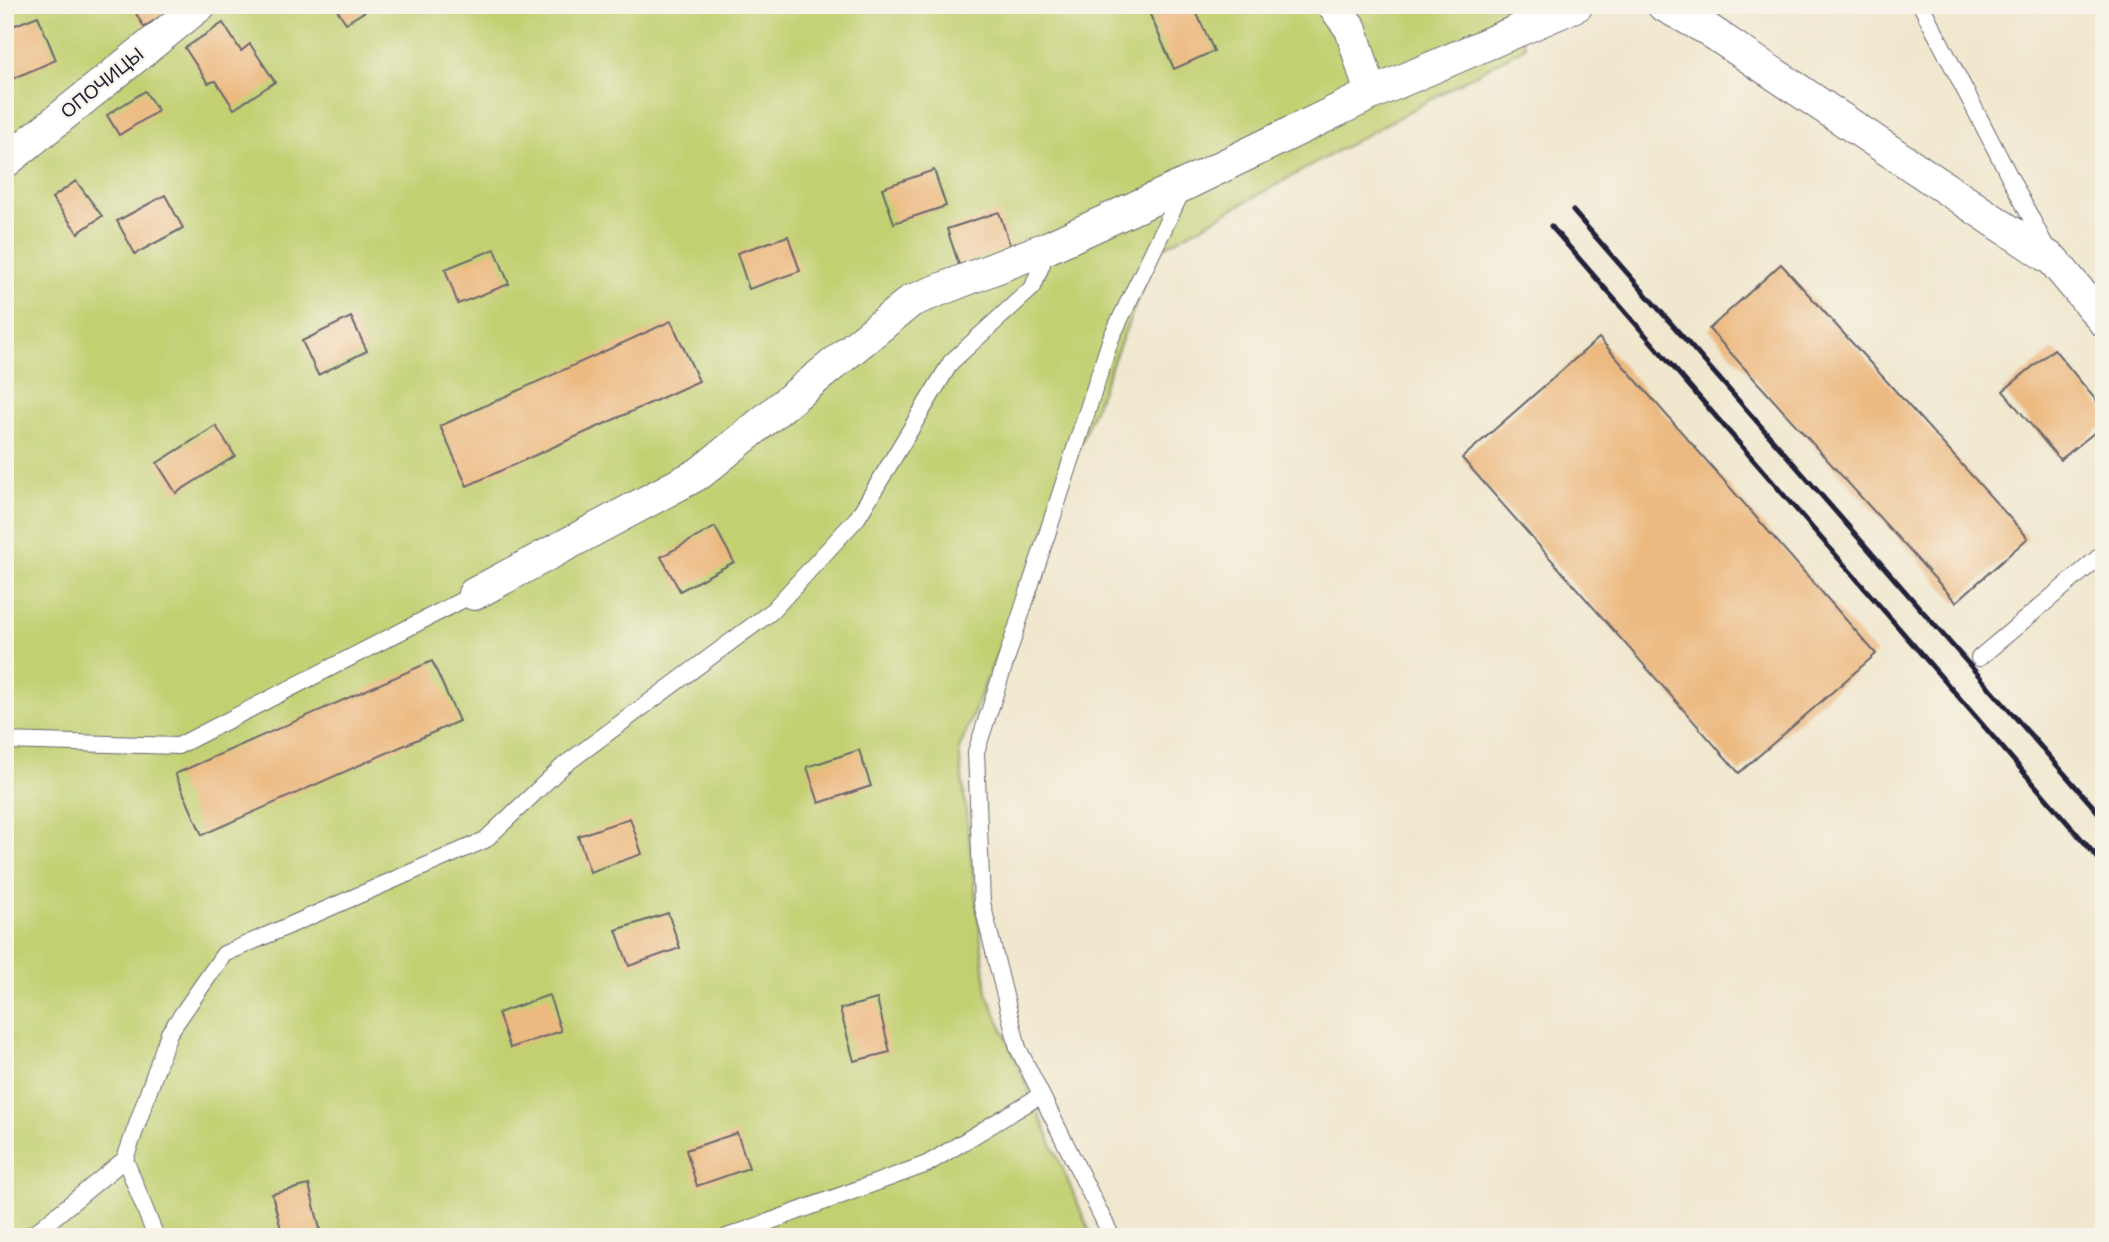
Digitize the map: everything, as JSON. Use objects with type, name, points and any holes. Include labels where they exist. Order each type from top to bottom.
[{"type":"street","name":"ОПОЧИЦЫ","points":[[5,162],[200,5]]},
{"type":"street","points":[[1333,5],[1351,29],[1371,94]]},
{"type":"street","points":[[474,594],[700,473],[911,302],[1049,247],[1371,94],[1577,5]]},
{"type":"street","points":[[1663,5],[1707,29],[2053,260],[2104,321]]},
{"type":"lane","points":[[1921,5],[2053,260]]},
{"type":"lane","points":[[1112,1237],[1018,1048],[982,903],[976,752],[1111,338],[1186,184]]},
{"type":"lane","points":[[25,1237],[36,1232],[125,1160],[169,1033],[224,954],[485,840],[563,766],[771,612],[858,517],[951,362],[1033,287],[1049,247]]},
{"type":"lane","points":[[1979,658],[2104,553]]},
{"type":"lane","points":[[5,741],[178,746],[474,594]]},
{"type":"lane","points":[[727,1237],[927,1164],[1041,1095]]},
{"type":"lane","points":[[125,1160],[156,1237]]},
{"type":"green space","points":[[5,5],[1510,5],[1525,47],[1157,251],[959,750],[987,993],[1092,1237],[5,1237]]},
{"type":"building","points":[[131,5],[170,5],[172,9],[144,27]]},
{"type":"building","points":[[334,5],[375,5],[346,23]]},
{"type":"building","points":[[1159,5],[1193,5],[1214,51],[1174,69],[1148,10]]},
{"type":"building","points":[[38,16],[56,60],[5,82],[5,52],[9,50],[5,29]]},
{"type":"building","points":[[223,23],[241,51],[250,44],[275,82],[234,109],[216,81],[208,83],[185,48]]},
{"type":"building","points":[[145,91],[158,111],[119,135],[107,115]]},
{"type":"building","points":[[934,170],[946,206],[894,223],[882,188]]},
{"type":"building","points":[[76,181],[102,216],[78,233],[52,198]]},
{"type":"building","points":[[165,195],[183,228],[135,254],[117,221]]},
{"type":"building","points":[[999,212],[1011,248],[959,265],[947,229]]},
{"type":"building","points":[[788,236],[800,271],[749,289],[737,253]]},
{"type":"building","points":[[495,249],[509,284],[458,304],[445,269]]},
{"type":"building","points":[[1781,264],[2028,538],[1956,602],[1709,329]]},
{"type":"building","points":[[351,317],[367,351],[318,375],[302,341]]},
{"type":"building","points":[[671,321],[699,381],[467,486],[440,426]]},
{"type":"building","points":[[1599,338],[1876,654],[1739,773],[1462,458]]},
{"type":"building","points":[[2054,349],[2104,410],[2104,425],[2060,460],[2003,391]]},
{"type":"building","points":[[216,426],[235,456],[176,493],[157,463]]},
{"type":"building","points":[[715,527],[734,562],[680,591],[661,557]]},
{"type":"building","points":[[432,661],[459,721],[202,835],[175,774]]},
{"type":"building","points":[[859,750],[871,786],[819,803],[807,767]]},
{"type":"building","points":[[630,818],[642,854],[590,872],[578,836]]},
{"type":"building","points":[[668,913],[680,948],[629,966],[616,930]]},
{"type":"building","points":[[549,995],[561,1031],[510,1048],[498,1013]]},
{"type":"building","points":[[877,999],[890,1052],[854,1061],[840,1009]]},
{"type":"building","points":[[737,1133],[749,1168],[697,1186],[686,1150]]},
{"type":"building","points":[[309,1185],[322,1237],[283,1237],[272,1194]]},
{"type":"railway","points":[[1573,211],[2104,819]]},
{"type":"railway","points":[[1551,226],[2104,865]]}]
